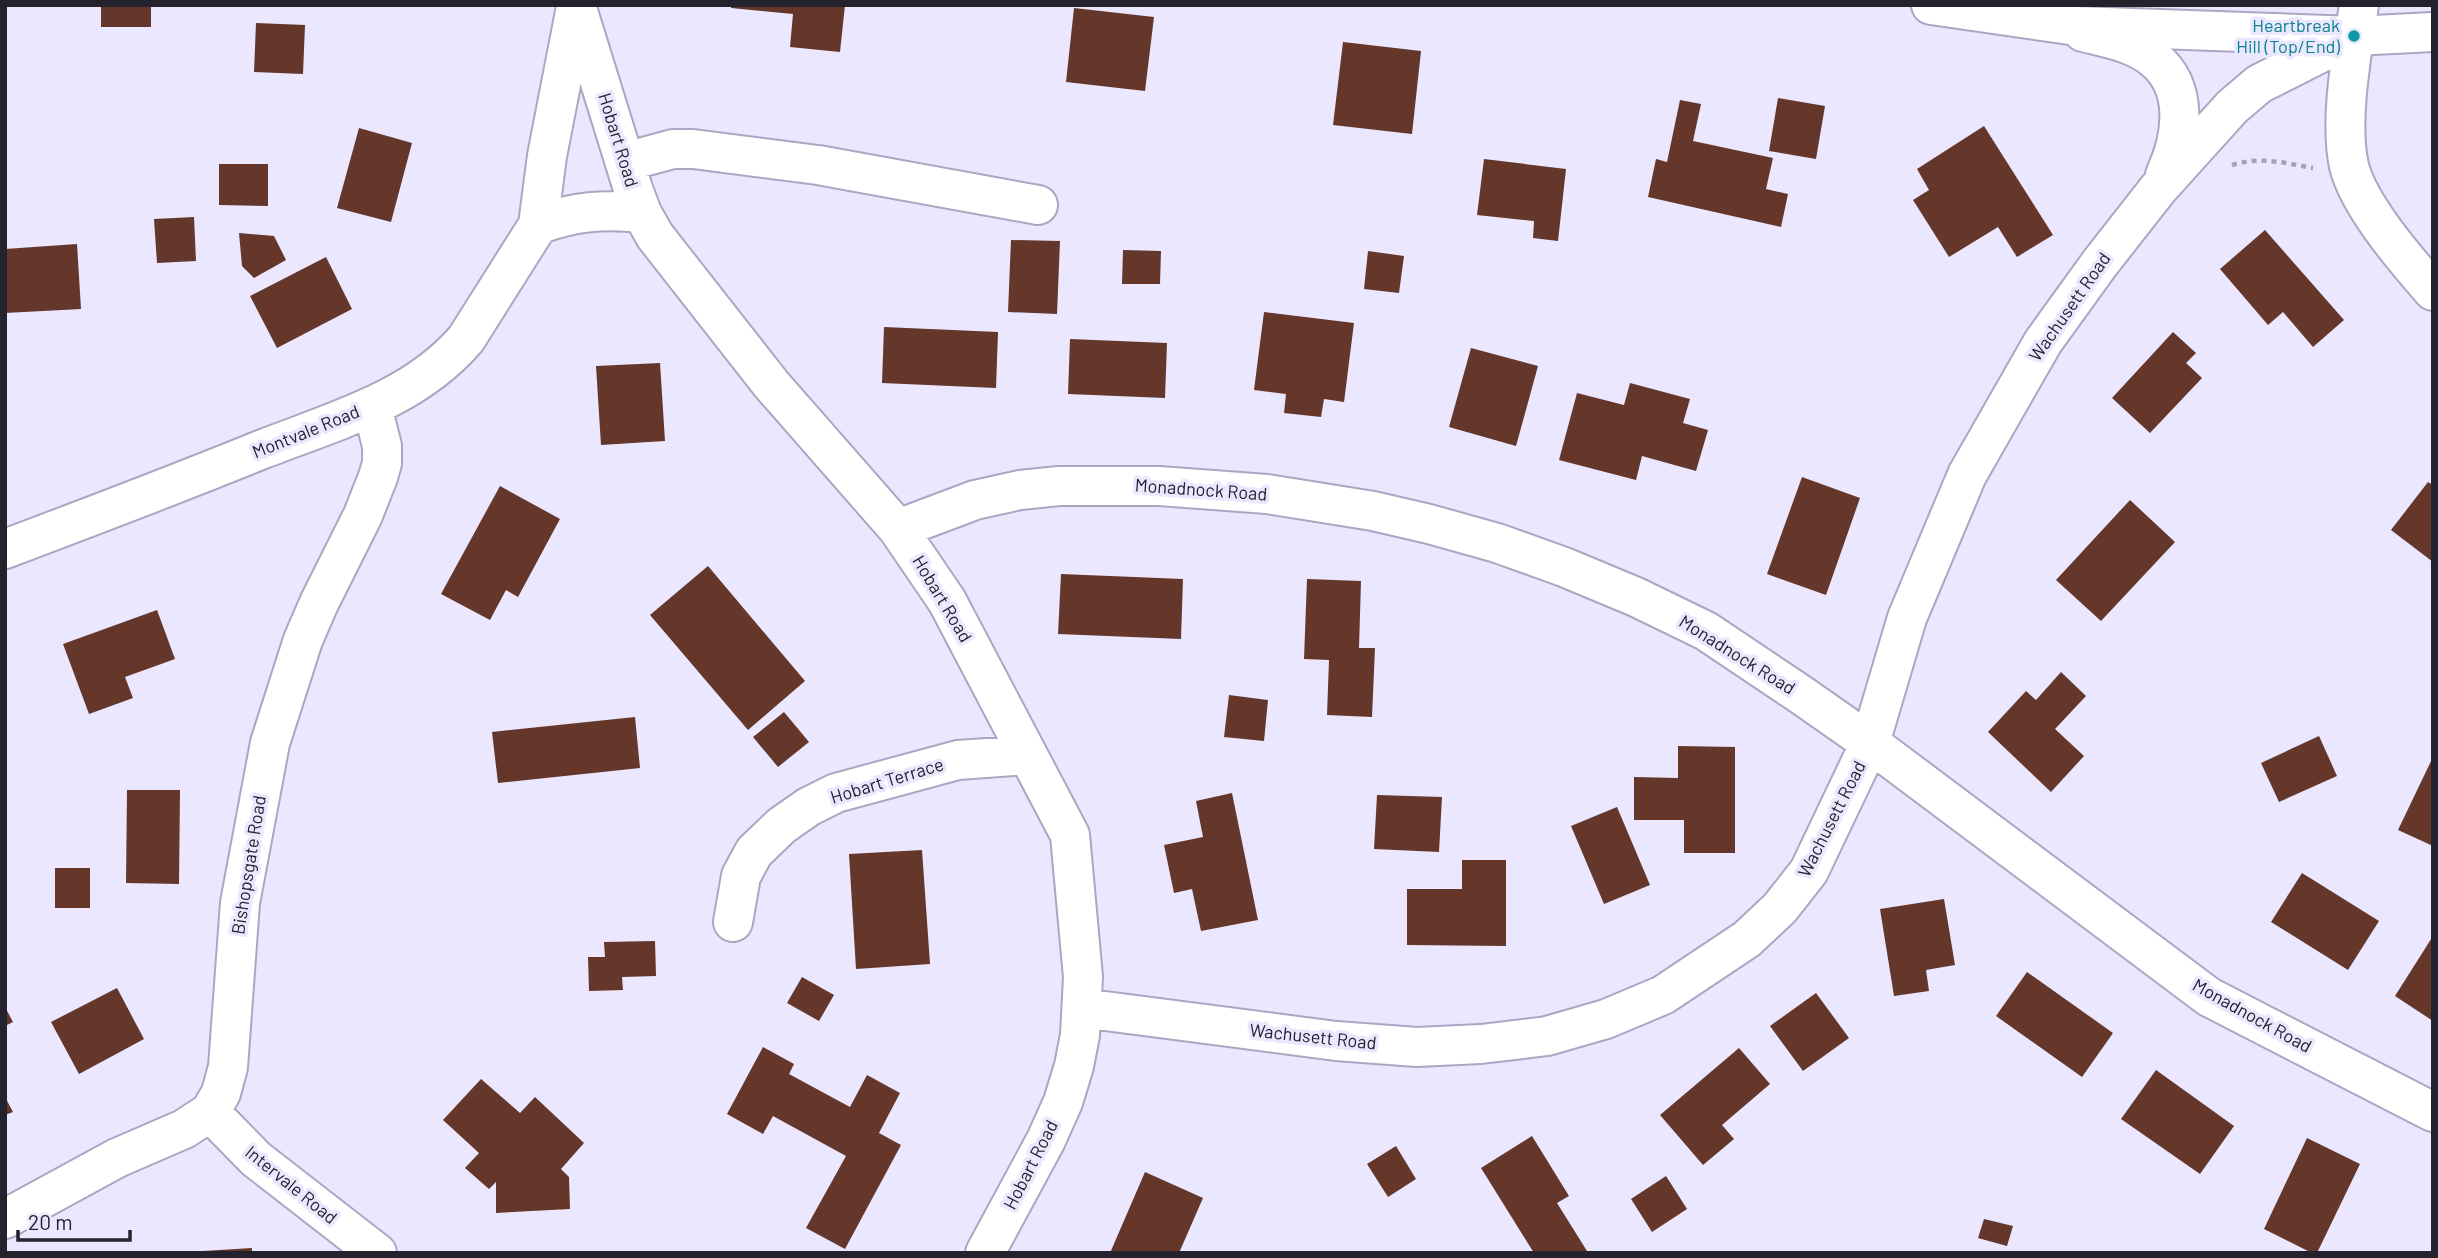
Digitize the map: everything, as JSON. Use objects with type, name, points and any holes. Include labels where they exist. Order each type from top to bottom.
[{"type":"street","name":"Hobart Road","points":[[576,5],[642,214],[655,236],[771,384],[898,529],[947,601],[1070,835],[1083,977],[1082,1008],[1074,1066],[1063,1102],[1046,1140],[985,1253]]},
{"type":"street","name":"Montvale Road","points":[[5,549],[183,482],[372,406],[407,390],[453,355],[466,339],[538,225],[547,156],[576,5]]},
{"type":"street","points":[[1931,5],[2077,26],[2356,21],[2433,32]]},
{"type":"street","name":"Wachusett Road","points":[[2012,18],[2128,45],[2153,57],[2160,64],[2171,80],[2181,118],[2173,156],[2158,189]]},
{"type":"street","points":[[2356,21],[2347,126],[2347,154],[2352,175],[2386,233],[2433,291]]},
{"type":"street","name":"Wachusett Road","points":[[1082,1008],[1336,1041],[1417,1047],[1481,1044],[1547,1036],[1606,1019],[1663,995],[1747,939],[1780,908],[1810,871],[1870,743],[1907,618],[1967,475],[2043,342],[2158,189],[2232,107],[2259,84],[2356,21]]},
{"type":"street","points":[[625,163],[673,149],[693,149],[818,165],[1038,205]]},
{"type":"street","points":[[538,225],[575,213],[616,210],[642,214]]},
{"type":"street","name":"Bishopsgate Road","points":[[210,1112],[221,1093],[228,1067],[240,903],[270,743],[303,639],[378,477],[382,463],[382,446],[372,406]]},
{"type":"street","name":"Monadnock Road","points":[[898,529],[975,500],[1020,490],[1059,486],[1159,486],[1255,493],[1385,514],[1497,543],[1564,567],[1636,597],[1706,631],[1870,743],[2209,997],[2433,1112]]},
{"type":"street","name":"Hobart Terrace","points":[[733,922],[741,876],[754,852],[780,826],[808,807],[836,793],[958,760],[1028,755]]},
{"type":"street","points":[[5,1219],[117,1158],[184,1129],[210,1112]]},
{"type":"street","name":"Intervale Road","points":[[210,1112],[256,1159],[377,1253]]},
{"type":"path","points":[[2223,167],[2248,160],[2271,160],[2321,170]]},
{"type":"building","points":[[101,5],[151,5],[151,27],[101,27]]},
{"type":"building","points":[[731,5],[845,5],[840,52],[790,47],[793,14],[731,8]]},
{"type":"building","points":[[1074,8],[1154,17],[1145,91],[1066,82]]},
{"type":"building","points":[[256,23],[305,25],[303,74],[254,72]]},
{"type":"building","points":[[1343,42],[1421,51],[1412,134],[1333,125]]},
{"type":"building","points":[[1778,98],[1825,106],[1816,159],[1769,151]]},
{"type":"building","points":[[1680,100],[1701,104],[1693,141],[1773,158],[1766,189],[1788,194],[1781,227],[1648,197],[1656,159],[1667,162]]},
{"type":"building","points":[[1984,126],[2053,235],[2017,257],[1998,227],[1949,257],[1913,200],[1929,190],[1917,169]]},
{"type":"building","points":[[359,128],[412,143],[391,222],[337,208]]},
{"type":"building","points":[[1484,159],[1566,169],[1558,241],[1533,238],[1534,221],[1477,215]]},
{"type":"building","points":[[219,164],[268,164],[268,206],[219,205]]},
{"type":"building","points":[[194,217],[196,261],[157,263],[154,219]]},
{"type":"building","points":[[2265,230],[2344,320],[2313,347],[2283,312],[2268,325],[2220,269]]},
{"type":"building","points":[[239,233],[274,236],[286,260],[254,278],[242,266]]},
{"type":"building","points":[[1011,240],[1060,241],[1057,314],[1008,312]]},
{"type":"building","points":[[77,244],[81,309],[5,313],[5,249]]},
{"type":"building","points":[[1123,250],[1161,251],[1160,284],[1122,284]]},
{"type":"building","points":[[1368,251],[1404,256],[1399,293],[1364,289]]},
{"type":"building","points":[[326,257],[352,309],[277,348],[250,296]]},
{"type":"building","points":[[1264,312],[1354,323],[1344,402],[1324,399],[1321,417],[1284,413],[1286,394],[1254,390]]},
{"type":"building","points":[[884,327],[998,332],[996,388],[882,383]]},
{"type":"building","points":[[2173,332],[2196,353],[2186,363],[2202,378],[2150,433],[2112,398]]},
{"type":"building","points":[[1070,339],[1167,343],[1165,398],[1068,394]]},
{"type":"building","points":[[1471,348],[1538,366],[1516,446],[1449,427]]},
{"type":"building","points":[[660,363],[665,441],[601,445],[596,366]]},
{"type":"building","points":[[1630,383],[1690,399],[1683,423],[1708,430],[1696,471],[1642,456],[1636,480],[1559,460],[1577,393],[1624,405]]},
{"type":"building","points":[[1802,477],[1860,498],[1826,595],[1767,574]]},
{"type":"building","points":[[2428,482],[2433,485],[2433,562],[2391,530]]},
{"type":"building","points":[[500,486],[560,519],[518,597],[506,590],[490,620],[441,594]]},
{"type":"building","points":[[2130,500],[2175,542],[2101,621],[2056,580]]},
{"type":"building","points":[[708,566],[805,681],[748,730],[650,615]]},
{"type":"building","points":[[1061,574],[1183,579],[1181,639],[1058,634]]},
{"type":"building","points":[[1307,579],[1361,581],[1359,648],[1375,648],[1372,717],[1327,715],[1329,660],[1304,659]]},
{"type":"building","points":[[157,610],[175,659],[125,677],[133,698],[89,714],[63,644]]},
{"type":"building","points":[[2061,672],[2086,696],[2055,729],[2084,756],[2051,792],[1988,732],[2026,691],[2036,700]]},
{"type":"building","points":[[1229,695],[1268,700],[1264,741],[1224,737]]},
{"type":"building","points":[[784,712],[809,742],[778,767],[753,737]]},
{"type":"building","points":[[635,717],[640,768],[498,783],[492,732]]},
{"type":"building","points":[[2319,736],[2337,776],[2279,802],[2261,763]]},
{"type":"building","points":[[1678,746],[1735,747],[1735,853],[1684,853],[1684,820],[1634,820],[1634,777],[1678,778]]},
{"type":"building","points":[[2433,757],[2433,846],[2398,830]]},
{"type":"building","points":[[127,790],[180,790],[179,884],[126,883]]},
{"type":"building","points":[[1232,793],[1258,920],[1201,931],[1192,889],[1174,893],[1164,845],[1203,837],[1196,801]]},
{"type":"building","points":[[1377,795],[1442,797],[1439,852],[1374,849]]},
{"type":"building","points":[[1617,807],[1650,885],[1604,904],[1571,826]]},
{"type":"building","points":[[922,850],[930,964],[856,969],[849,854]]},
{"type":"building","points":[[1462,860],[1506,860],[1506,946],[1407,945],[1407,889],[1462,889]]},
{"type":"building","points":[[55,868],[90,868],[90,908],[55,908]]},
{"type":"building","points":[[2302,873],[2379,921],[2348,970],[2271,922]]},
{"type":"building","points":[[1944,899],[1955,965],[1926,970],[1929,991],[1894,996],[1880,909]]},
{"type":"building","points":[[2433,936],[2433,1021],[2395,996]]},
{"type":"building","points":[[655,941],[656,976],[622,977],[623,990],[589,991],[588,957],[605,957],[604,942]]},
{"type":"building","points":[[2027,972],[2113,1033],[2082,1077],[1996,1016]]},
{"type":"building","points":[[802,977],[834,995],[819,1021],[787,1003]]},
{"type":"building","points":[[117,988],[144,1039],[79,1074],[51,1022]]},
{"type":"building","points":[[1816,993],[1849,1038],[1803,1071],[1770,1026]]},
{"type":"building","points":[[5,1007],[13,1022],[5,1026]]},
{"type":"building","points":[[763,1047],[794,1064],[789,1074],[850,1107],[867,1075],[900,1093],[879,1133],[901,1145],[845,1249],[806,1228],[846,1156],[773,1116],[763,1134],[727,1114]]},
{"type":"building","points":[[1739,1048],[1770,1084],[1722,1125],[1734,1139],[1703,1165],[1660,1115]]},
{"type":"building","points":[[2156,1070],[2234,1126],[2200,1174],[2121,1119]]},
{"type":"building","points":[[481,1079],[520,1113],[535,1097],[584,1143],[561,1169],[569,1177],[570,1209],[496,1213],[496,1182],[489,1189],[465,1168],[479,1153],[443,1120]]},
{"type":"building","points":[[5,1097],[13,1112],[5,1115]]},
{"type":"building","points":[[1532,1136],[1569,1196],[1557,1203],[1587,1251],[1584,1253],[1534,1253],[1481,1168]]},
{"type":"building","points":[[2307,1138],[2360,1164],[2317,1253],[2264,1229]]},
{"type":"building","points":[[1396,1146],[1416,1179],[1388,1197],[1367,1164]]},
{"type":"building","points":[[1145,1172],[1203,1198],[1179,1253],[1110,1253]]},
{"type":"building","points":[[1666,1176],[1687,1209],[1652,1232],[1631,1199]]},
{"type":"building","points":[[1984,1219],[2013,1226],[2007,1246],[1978,1238]]},
{"type":"building","points":[[252,1248],[252,1253],[203,1253],[203,1251]]},
{"type":"place","name":"Heartbreak Hill (Top/End)","points":[[2354,36]]}]
